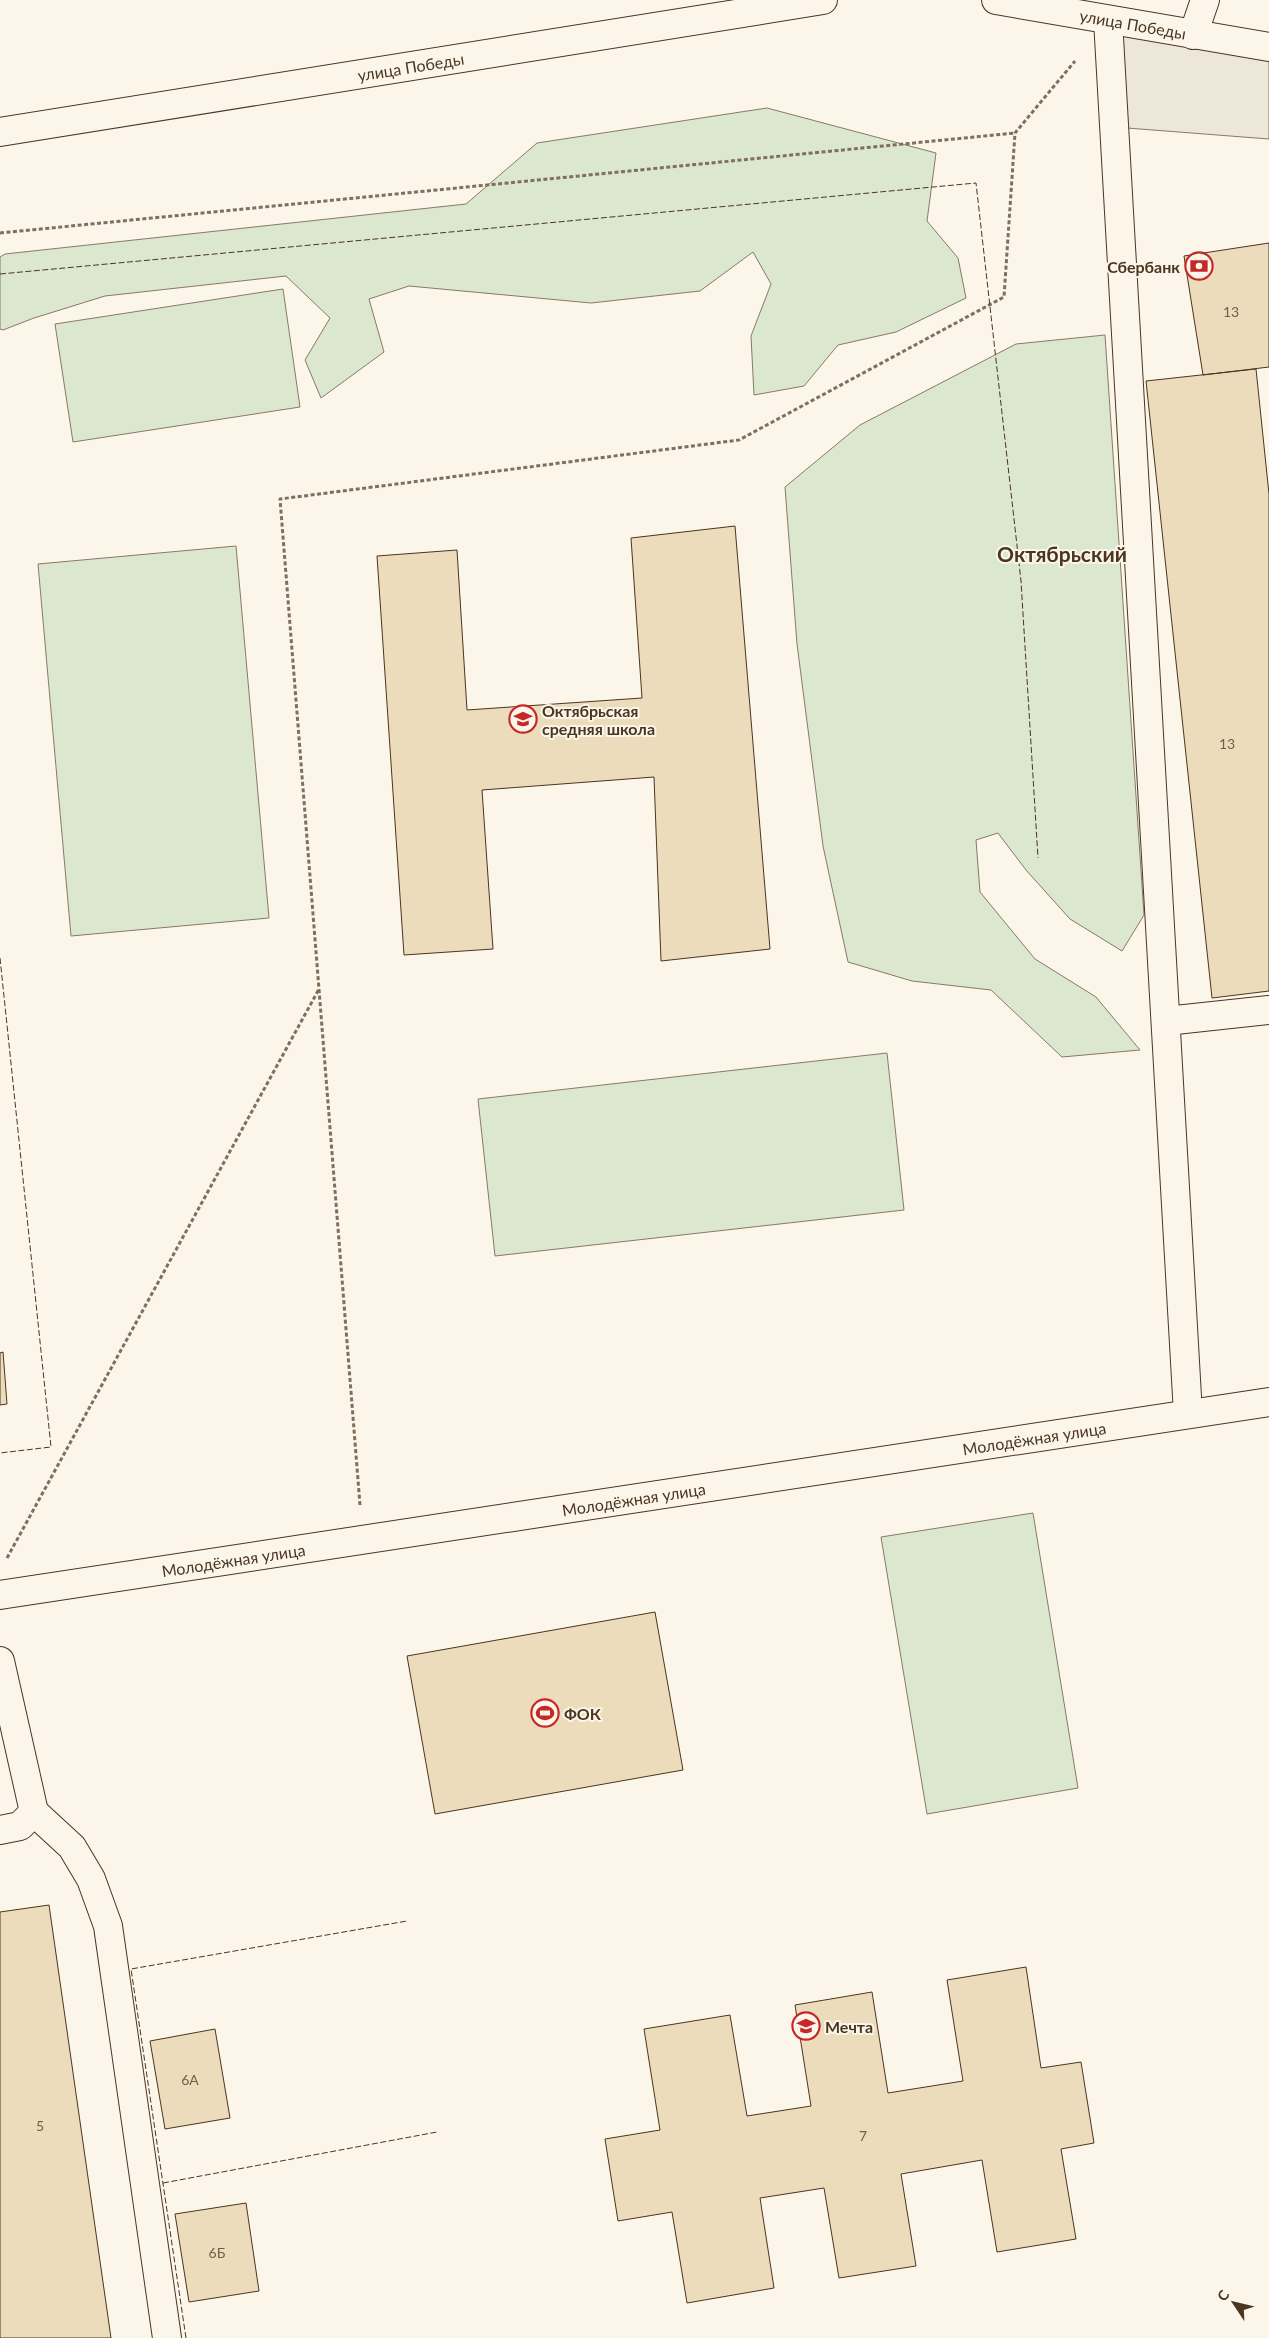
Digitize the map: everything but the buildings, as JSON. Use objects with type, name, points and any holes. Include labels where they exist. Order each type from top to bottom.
[{"type":"street","name":"улица Победы","points":[[0,132],[823,0]]},
{"type":"street","points":[[1193,36],[1205,0]]},
{"type":"street","name":"улица Победы","points":[[1013,1],[1193,36],[1269,48]]},
{"type":"street","points":[[1108,20],[1188,1414]]},
{"type":"street","points":[[1166,1021],[1269,1010]]},
{"type":"street","name":"Молодёжная улица","points":[[0,1595],[1269,1402]]},
{"type":"street","points":[[0,1661],[34,1812],[72,1847],[91,1879],[108,1926],[167,2338]]},
{"type":"street","points":[[0,1830],[20,1826],[34,1812]]},
{"type":"path","points":[[362,1540],[280,499],[739,440],[1004,296],[1015,133],[1108,20]]},
{"type":"path","points":[[0,233],[1015,133]]},
{"type":"path","points":[[5,1562],[319,989]]},
{"type":"green space","points":[[767,108],[936,153],[927,221],[958,258],[966,298],[896,332],[838,345],[804,386],[754,395],[751,336],[771,284],[753,252],[700,291],[591,303],[409,286],[369,299],[384,352],[321,398],[305,360],[330,318],[286,276],[105,296],[34,318],[3,330],[0,329],[0,257],[5,254],[466,204],[537,143]]},
{"type":"green space","points":[[283,289],[300,407],[73,442],[55,324]]},
{"type":"green space","points":[[1105,335],[1144,915],[1122,951],[1070,919],[1026,870],[998,833],[976,840],[980,892],[1035,959],[1096,997],[1140,1050],[1062,1057],[991,990],[912,981],[848,962],[823,846],[797,644],[785,487],[860,425],[1016,344]]},
{"type":"green space","points":[[236,546],[269,918],[71,936],[38,564]]},
{"type":"green space","points":[[887,1053],[904,1210],[495,1256],[478,1099]]},
{"type":"green space","points":[[1033,1513],[1078,1788],[927,1814],[881,1537]]},
{"type":"shaded area","points":[[1108,20],[1269,47],[1269,139],[1114,127]]},
{"type":"fence","points":[[0,274],[976,183],[1021,581],[1038,858]]},
{"type":"fence","points":[[0,958],[51,1447],[0,1453]]},
{"type":"fence","points":[[186,2338],[131,1969],[407,1921]]},
{"type":"fence","points":[[163,2183],[437,2132]]},
{"type":"place","name":"Сбербанк","points":[[1199,266]]},
{"type":"place","name":"Октябрьская средняя школа","points":[[523,719]]},
{"type":"place","name":"ФОК","points":[[545,1713]]},
{"type":"place","name":"Мечта","points":[[806,2026]]},
{"type":"district","name":"Октябрьский","points":[[1062,553]]}]
